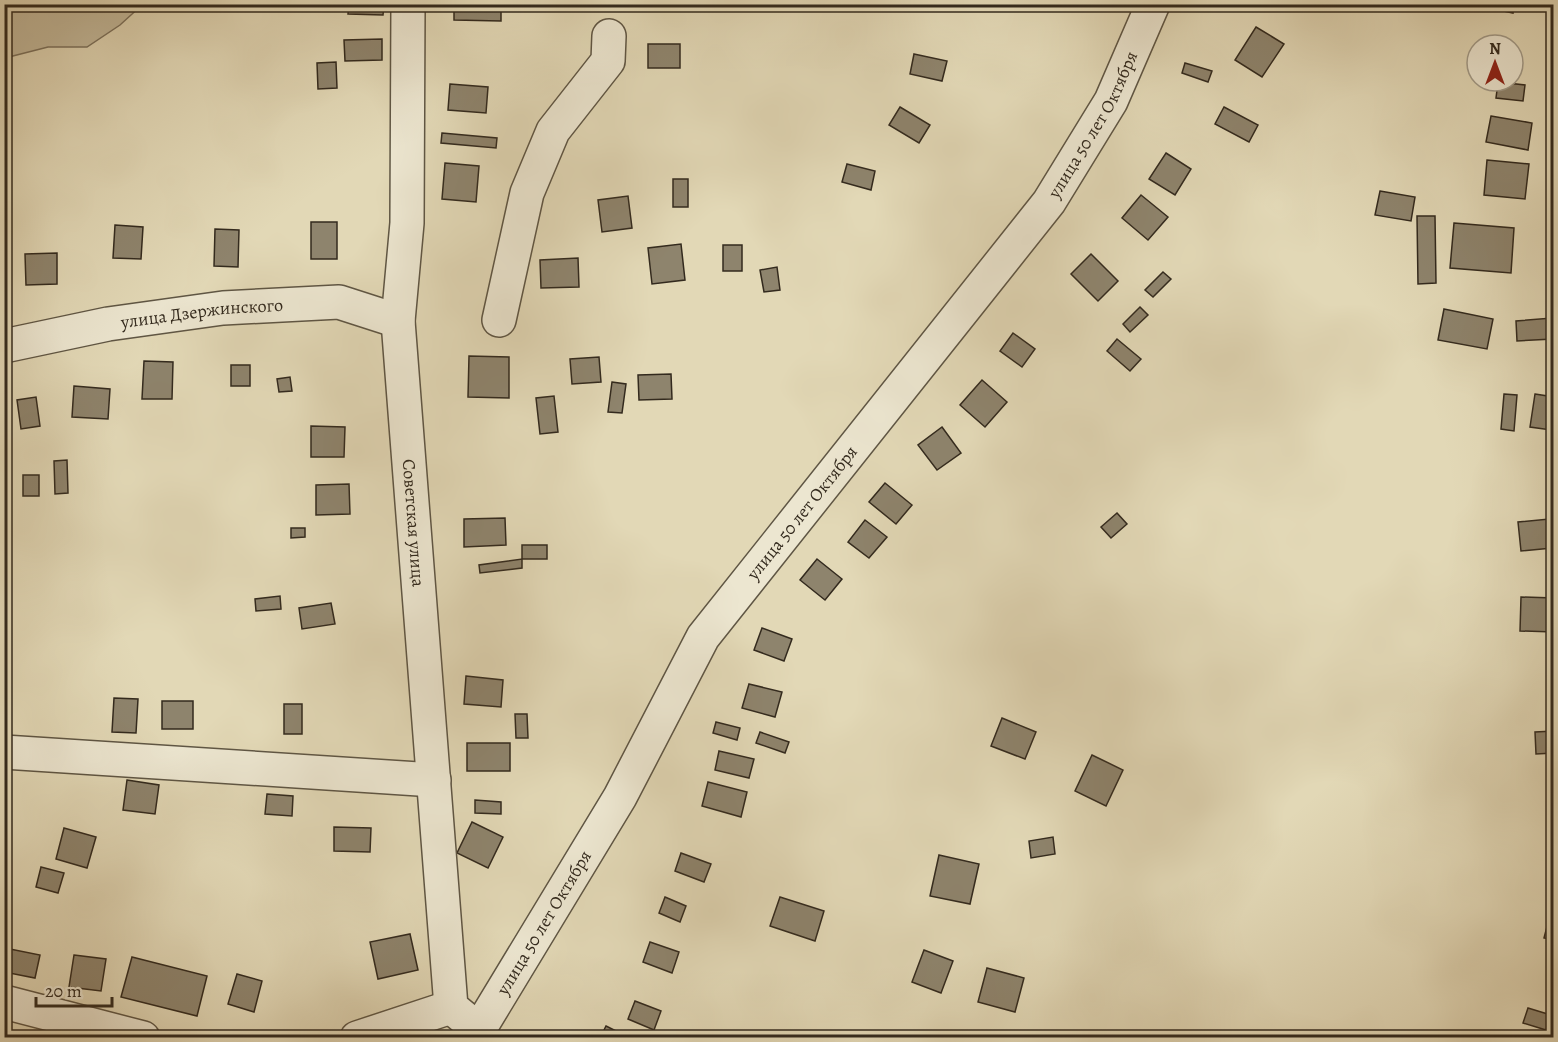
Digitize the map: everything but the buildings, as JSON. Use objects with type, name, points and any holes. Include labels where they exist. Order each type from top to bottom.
[{"type":"street","name":"Советская улица","points":[[408,4],[407,223],[398,321],[451,1007]]},
{"type":"street","name":"улица 50 лет Октября","points":[[476,1034],[620,797],[703,637],[1049,201],[1111,101],[1153,4]]},
{"type":"street","points":[[499,320],[527,193],[553,131],[608,61],[609,36]]},
{"type":"street","name":"улица Дзержинского","points":[[4,346],[108,324],[223,308],[339,302],[398,321]]},
{"type":"street","points":[[4,752],[434,780]]},
{"type":"street","points":[[4,1002],[128,1036]]},
{"type":"street","points":[[357,1038],[451,1007],[476,1034]]},
{"type":"shaded area","points":[[5,4],[142,5],[120,25],[87,47],[48,47],[5,58]]}]
